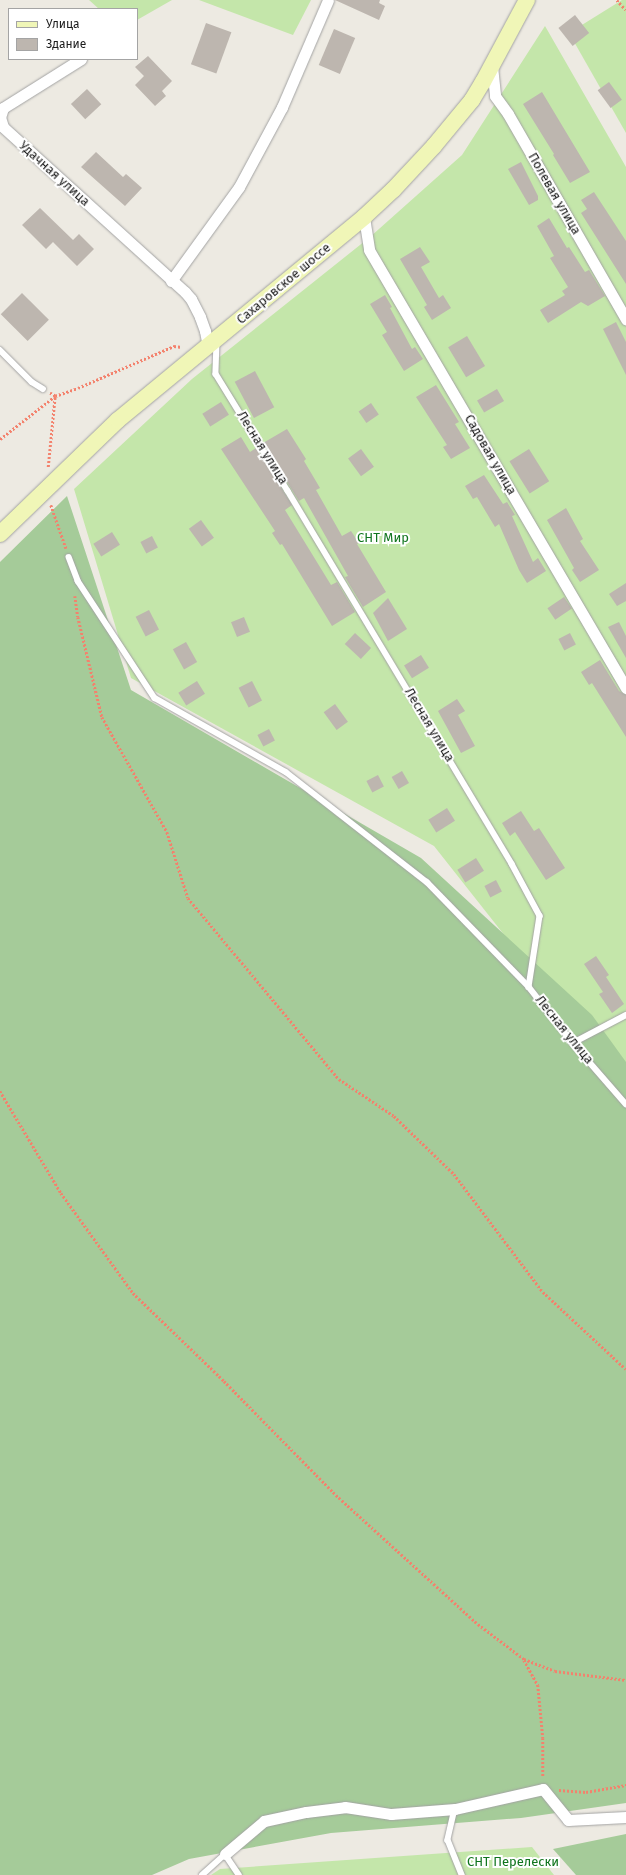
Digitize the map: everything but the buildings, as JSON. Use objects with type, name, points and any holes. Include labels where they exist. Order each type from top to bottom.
[{"type":"main road","name":"Сахаровское шоссе","points":[[0,534],[118,420],[364,217],[393,190],[434,146],[472,100],[527,0]]},
{"type":"street","points":[[171,281],[238,187],[282,107],[328,0]]},
{"type":"street","name":"Удачная улица","points":[[79,60],[3,108],[0,117],[3,127],[191,299],[210,345]]},
{"type":"street","name":"Полевая улица","points":[[492,66],[495,96],[508,114],[626,319]]},
{"type":"street","name":"Садовая улица","points":[[364,217],[369,250],[626,688]]},
{"type":"street","points":[[225,1854],[264,1821],[306,1812],[346,1807],[391,1814],[455,1809],[543,1789],[568,1820],[626,1817]]},
{"type":"lane","name":"Лесная улица","points":[[210,345],[216,374],[504,850],[540,916],[529,987],[573,1043],[626,1104]]},
{"type":"lane","points":[[0,350],[32,382],[43,389]]},
{"type":"lane","points":[[69,557],[78,581],[156,698],[286,772],[427,882],[529,987]]},
{"type":"lane","points":[[573,1043],[626,1015]]},
{"type":"lane","points":[[455,1809],[448,1840],[462,1875]]},
{"type":"lane","points":[[202,1875],[225,1854],[239,1875]]},
{"type":"path","points":[[617,0],[626,10]]},
{"type":"path","points":[[0,439],[55,396],[78,388],[174,346],[210,345]]},
{"type":"path","points":[[43,389],[55,396]]},
{"type":"path","points":[[55,396],[46,490],[69,557]]},
{"type":"path","points":[[75,595],[78,617],[102,717],[167,832],[188,898],[339,1079],[394,1116],[454,1174],[544,1292],[626,1369]]},
{"type":"path","points":[[0,1091],[61,1193],[133,1293],[224,1381],[336,1495],[478,1624],[524,1659],[555,1671],[626,1680]]},
{"type":"path","points":[[524,1659],[538,1685],[543,1738],[543,1789],[586,1792],[626,1785]]},
{"type":"green space","points":[[89,0],[172,0],[138,19],[138,8],[98,8]]},
{"type":"green space","points":[[199,0],[311,0],[293,35]]},
{"type":"green space","points":[[622,0],[626,0],[626,133],[569,33]]},
{"type":"green space","name":"СНТ Мир","points":[[545,26],[626,167],[626,1089],[434,846],[131,678],[74,489],[192,379],[370,237],[462,155]]},
{"type":"green space","points":[[67,496],[131,690],[421,858],[592,1015],[626,1062],[626,1803],[521,1818],[331,1833],[189,1859],[152,1875],[0,1875],[0,562]]},
{"type":"green space","points":[[626,1834],[626,1875],[576,1875],[553,1849]]},
{"type":"green space","name":"СНТ Перелески","points":[[532,1847],[554,1875],[211,1875],[220,1869]]}]
